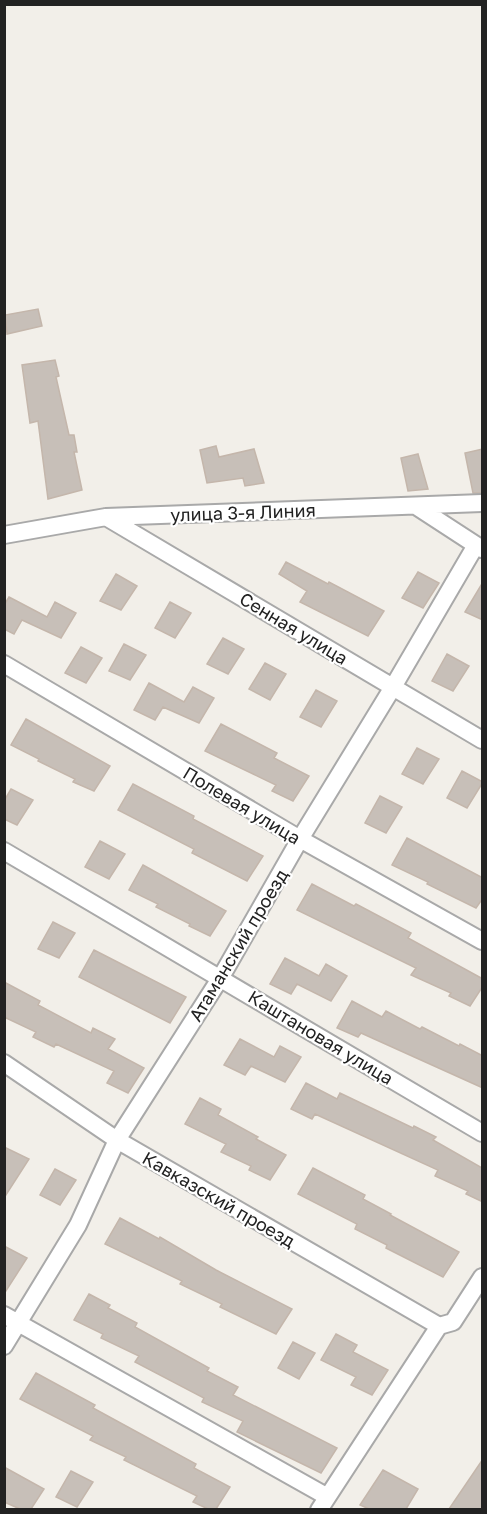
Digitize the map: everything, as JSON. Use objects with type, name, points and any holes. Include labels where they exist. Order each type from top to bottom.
[{"type":"street","name":"улица 3-я Линия","points":[[4,535],[106,517],[483,503]]},
{"type":"street","points":[[416,506],[479,547]]},
{"type":"street","name":"Сенная улица","points":[[106,517],[483,740]]},
{"type":"street","name":"Атаманский проезд","points":[[4,1346],[11,1319],[78,1225],[117,1140],[221,977],[300,839],[479,547]]},
{"type":"street","name":"Полевая улица","points":[[4,664],[300,839],[483,941]]},
{"type":"street","name":"Каштановая улица","points":[[4,851],[483,1133]]},
{"type":"street","name":"Кавказский проезд","points":[[4,1063],[117,1140],[439,1326]]},
{"type":"street","points":[[11,1319],[323,1502],[439,1326],[453,1322],[483,1277]]},
{"type":"building","points":[[38,309],[42,326],[7,334],[5,315]]},
{"type":"building","points":[[55,360],[59,376],[56,377],[69,435],[74,435],[77,452],[74,452],[82,490],[48,499],[38,421],[30,423],[22,365]]},
{"type":"building","points":[[216,446],[219,457],[254,449],[264,483],[245,486],[243,478],[207,483],[200,450]]},
{"type":"building","points":[[483,449],[483,493],[473,493],[465,453]]},
{"type":"building","points":[[418,454],[428,489],[408,491],[401,458]]},
{"type":"building","points":[[286,562],[384,611],[368,636],[300,602],[307,591],[279,574]]},
{"type":"building","points":[[418,572],[439,583],[423,608],[402,598]]},
{"type":"building","points":[[116,574],[137,586],[121,610],[100,601]]},
{"type":"building","points":[[483,582],[483,620],[465,612]]},
{"type":"building","points":[[9,597],[47,617],[55,602],[76,613],[61,638],[22,620],[14,634],[4,629],[4,605]]},
{"type":"building","points":[[170,602],[191,613],[175,638],[155,628]]},
{"type":"building","points":[[223,638],[244,649],[228,674],[207,664]]},
{"type":"building","points":[[124,644],[146,655],[130,680],[109,671]]},
{"type":"building","points":[[81,647],[102,658],[86,683],[65,673]]},
{"type":"building","points":[[447,654],[469,666],[453,691],[432,681]]},
{"type":"building","points":[[265,663],[286,674],[270,700],[249,689]]},
{"type":"building","points":[[149,683],[184,702],[193,687],[214,698],[199,723],[163,707],[155,720],[134,710]]},
{"type":"building","points":[[316,690],[337,701],[321,727],[300,717]]},
{"type":"building","points":[[26,719],[110,766],[94,791],[73,782],[75,779],[11,745]]},
{"type":"building","points":[[221,724],[277,753],[274,758],[309,776],[293,801],[272,791],[276,785],[205,751]]},
{"type":"building","points":[[417,748],[439,759],[423,784],[402,774]]},
{"type":"building","points":[[462,771],[483,782],[467,808],[447,798]]},
{"type":"building","points":[[133,784],[263,856],[247,881],[192,853],[194,849],[118,810]]},
{"type":"building","points":[[11,789],[33,800],[17,825],[4,819],[4,801]]},
{"type":"building","points":[[380,796],[402,807],[386,833],[365,823]]},
{"type":"building","points":[[407,838],[483,878],[483,898],[476,908],[392,865]]},
{"type":"building","points":[[100,841],[125,854],[109,879],[85,867]]},
{"type":"building","points":[[143,865],[226,911],[210,936],[156,907],[158,904],[129,890]]},
{"type":"building","points":[[312,884],[411,933],[408,938],[483,979],[483,986],[470,1006],[449,996],[451,993],[411,975],[416,968],[297,910]]},
{"type":"building","points":[[53,922],[75,933],[59,958],[38,949]]},
{"type":"building","points":[[94,950],[186,997],[170,1023],[79,977]]},
{"type":"building","points":[[285,958],[319,976],[326,964],[347,976],[331,1001],[297,984],[291,994],[270,984]]},
{"type":"building","points":[[4,982],[40,1001],[38,1005],[91,1033],[93,1028],[115,1039],[108,1049],[144,1068],[128,1093],[107,1083],[114,1071],[56,1044],[54,1047],[33,1037],[36,1032],[4,1017]]},
{"type":"building","points":[[352,1001],[382,1017],[386,1011],[420,1029],[422,1027],[483,1056],[483,1088],[361,1033],[358,1037],[337,1028]]},
{"type":"building","points":[[240,1039],[274,1057],[280,1046],[301,1057],[285,1082],[251,1066],[245,1075],[224,1065]]},
{"type":"building","points":[[306,1083],[337,1099],[340,1093],[413,1128],[414,1126],[436,1137],[433,1140],[482,1168],[483,1166],[483,1202],[466,1194],[468,1191],[435,1176],[438,1170],[315,1114],[312,1119],[291,1109]]},
{"type":"building","points":[[200,1098],[221,1109],[218,1115],[286,1155],[270,1180],[249,1170],[251,1166],[221,1152],[226,1144],[185,1124]]},
{"type":"building","points":[[4,1147],[29,1159],[4,1198]]},
{"type":"building","points":[[313,1168],[365,1195],[363,1199],[459,1252],[443,1277],[386,1248],[387,1245],[355,1229],[357,1224],[298,1194]]},
{"type":"building","points":[[55,1169],[76,1180],[60,1205],[40,1195]]},
{"type":"building","points":[[120,1218],[159,1239],[160,1237],[216,1270],[292,1309],[276,1334],[220,1307],[222,1304],[180,1284],[182,1281],[105,1244]]},
{"type":"building","points":[[4,1246],[27,1258],[4,1294]]},
{"type":"building","points":[[89,1294],[110,1305],[108,1308],[137,1323],[135,1327],[209,1368],[207,1371],[238,1387],[233,1395],[337,1448],[321,1473],[237,1432],[243,1421],[202,1402],[204,1398],[135,1362],[139,1356],[101,1338],[103,1334],[74,1320]]},
{"type":"building","points":[[336,1334],[357,1345],[353,1352],[388,1370],[372,1395],[351,1385],[356,1377],[321,1360]]},
{"type":"building","points":[[293,1342],[315,1353],[299,1379],[278,1368]]},
{"type":"building","points":[[36,1373],[95,1405],[93,1408],[196,1464],[194,1468],[230,1487],[216,1509],[208,1509],[193,1502],[197,1496],[124,1460],[126,1457],[90,1440],[93,1436],[20,1399]]},
{"type":"building","points":[[483,1459],[483,1509],[449,1509]]},
{"type":"building","points":[[4,1467],[44,1489],[31,1509],[20,1509],[4,1502]]},
{"type":"building","points":[[383,1470],[418,1489],[406,1509],[369,1509],[360,1505]]},
{"type":"building","points":[[71,1471],[93,1482],[77,1507],[56,1497]]}]
